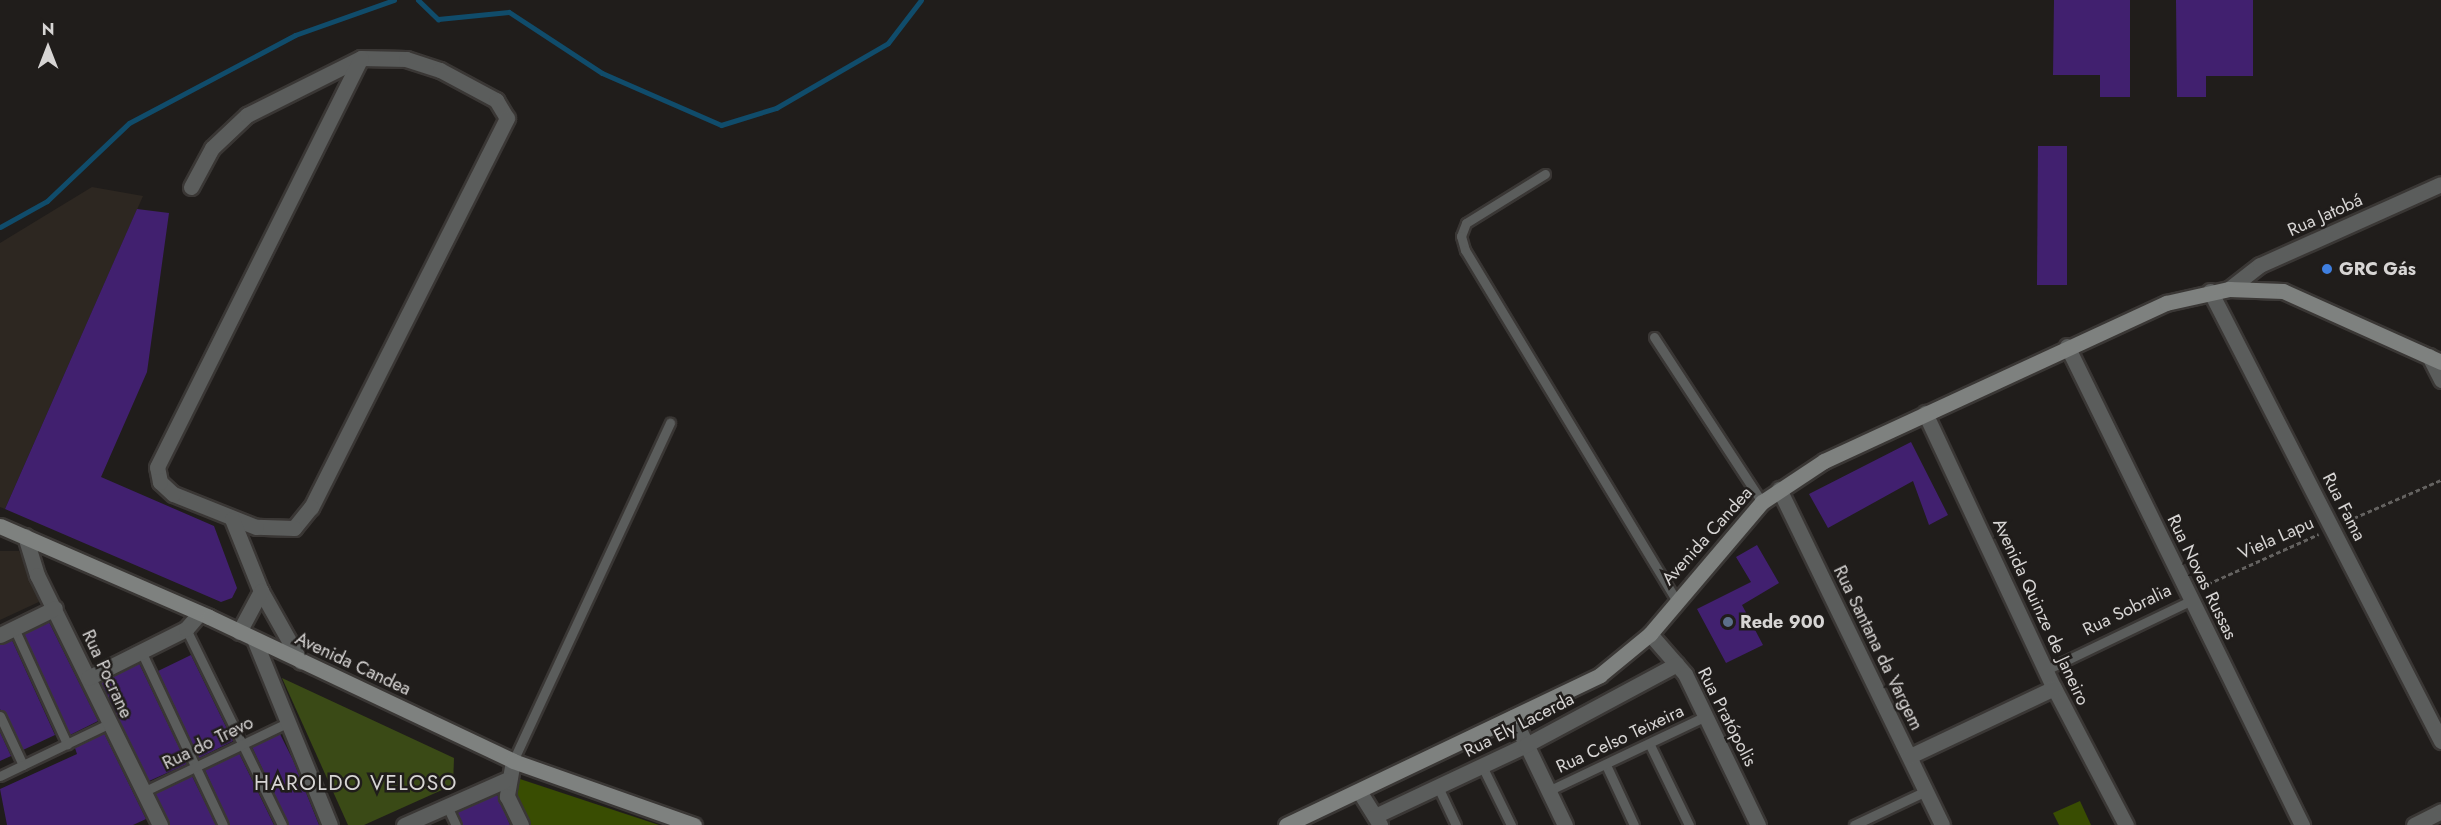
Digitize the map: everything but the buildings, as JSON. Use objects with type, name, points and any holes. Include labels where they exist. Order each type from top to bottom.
[{"type":"main road","name":"Avenida Candea","points":[[1286,825],[1600,675],[1650,634],[1676,600],[1762,502],[1779,489],[1925,412],[2166,303],[2229,288],[2283,291],[2435,359]]},
{"type":"main road","name":"Avenida Candea","points":[[0,526],[200,613],[513,761],[688,824]]},
{"type":"street","points":[[191,187],[212,148],[247,115],[361,58],[406,59],[468,83],[505,110],[506,129],[311,507],[294,528],[282,531],[232,519],[173,494],[160,482],[157,467],[361,58]]},
{"type":"street","name":"Rua Jatobá","points":[[2229,288],[2260,265],[2441,184]]},
{"type":"street","name":"Rua Fama","points":[[2210,291],[2441,741]]},
{"type":"street","name":"Rua Novas Russas","points":[[2067,346],[2302,825]]},
{"type":"street","points":[[2435,359],[2441,380]]},
{"type":"street","name":"Avenida Quinze de Janeiro","points":[[1925,412],[2054,688],[2126,825]]},
{"type":"street","name":"Rua Santana da Vargem","points":[[1779,489],[1942,825]]},
{"type":"street","points":[[232,519],[261,591],[301,662]]},
{"type":"street","name":"Rua Pocrane","points":[[25,536],[108,724],[145,791],[160,825]]},
{"type":"street","points":[[239,632],[261,591]]},
{"type":"street","points":[[0,635],[56,608]]},
{"type":"street","points":[[88,678],[186,629],[200,613]]},
{"type":"street","name":"Rua Pratópolis","points":[[1650,634],[1677,664],[1706,716],[1758,825]]},
{"type":"street","points":[[254,639],[285,724],[330,825]]},
{"type":"street","name":"Rua Ely Lacerda","points":[[1378,820],[1438,787],[1526,745],[1677,664]]},
{"type":"street","points":[[1910,756],[2054,688]]},
{"type":"street","points":[[1513,717],[1565,825]]},
{"type":"street","points":[[513,761],[506,780],[521,825]]},
{"type":"street","points":[[404,825],[506,780]]},
{"type":"street","points":[[1359,791],[1378,820]]},
{"type":"street","points":[[2414,825],[2441,811]]},
{"type":"lane","points":[[1545,174],[1466,223],[1463,243],[1676,600]]},
{"type":"lane","points":[[1654,338],[1762,502]]},
{"type":"lane","points":[[513,761],[670,423]]},
{"type":"lane","name":"Rua Sobralia","points":[[2046,670],[2191,596]]},
{"type":"lane","points":[[14,628],[67,744]]},
{"type":"lane","points":[[186,629],[282,825]]},
{"type":"lane","points":[[141,651],[223,825]]},
{"type":"lane","points":[[0,716],[23,765]]},
{"type":"lane","name":"Rua Celso Teixeira","points":[[1548,791],[1650,745],[1706,716]]},
{"type":"lane","points":[[0,776],[108,724]]},
{"type":"lane","name":"Rua do Trevo","points":[[145,791],[198,768],[243,743],[285,724]]},
{"type":"lane","points":[[1650,745],[1689,825]]},
{"type":"lane","points":[[1606,765],[1634,825]]},
{"type":"lane","points":[[1482,766],[1511,825]]},
{"type":"lane","points":[[1438,787],[1456,825]]},
{"type":"lane","points":[[1854,825],[1926,790]]},
{"type":"lane","points":[[447,806],[456,825]]},
{"type":"path","name":"Viela Lapu","points":[[2191,596],[2332,528],[2441,480]]},
{"type":"shaded area","points":[[92,187],[143,196],[5,509],[0,507],[0,243]]},
{"type":"shaded area","points":[[0,551],[19,551],[43,600],[0,620]]},
{"type":"green space","points":[[282,678],[454,758],[453,785],[364,825],[348,825]]},
{"type":"green space","points":[[520,779],[659,825],[527,825],[507,785]]},
{"type":"green space","points":[[2080,801],[2091,825],[2059,825],[2053,813]]},
{"type":"waterway","points":[[0,227],[47,201],[129,123],[295,35],[394,0]]},
{"type":"waterway","points":[[418,0],[438,19],[509,12],[602,73],[721,125],[776,108],[888,43],[921,0]]},
{"type":"place","name":"GRC Gás","points":[[2327,269]]},
{"type":"place","name":"Rede 900","points":[[1728,622]]},
{"type":"district","name":"HAROLDO VELOSO","points":[[356,783]]}]
